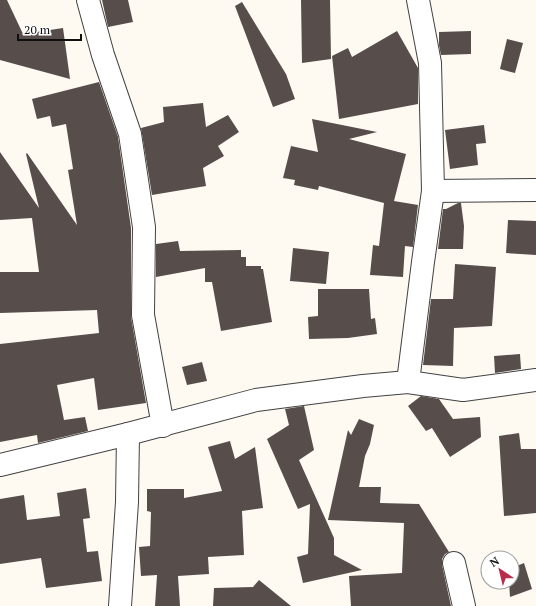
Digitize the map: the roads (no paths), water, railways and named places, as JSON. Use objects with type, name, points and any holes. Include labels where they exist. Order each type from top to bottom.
[{"type":"street","points":[[88,0],[103,55],[130,134],[144,227],[143,315],[163,426]]},
{"type":"street","points":[[408,382],[433,191],[430,64],[418,0]]},
{"type":"street","points":[[433,191],[536,190]]},
{"type":"street","points":[[0,465],[163,426],[256,400],[363,386],[408,382],[463,390],[536,380]]},
{"type":"street","points":[[120,606],[127,502],[128,434]]},
{"type":"street","points":[[454,563],[464,606]]}]
